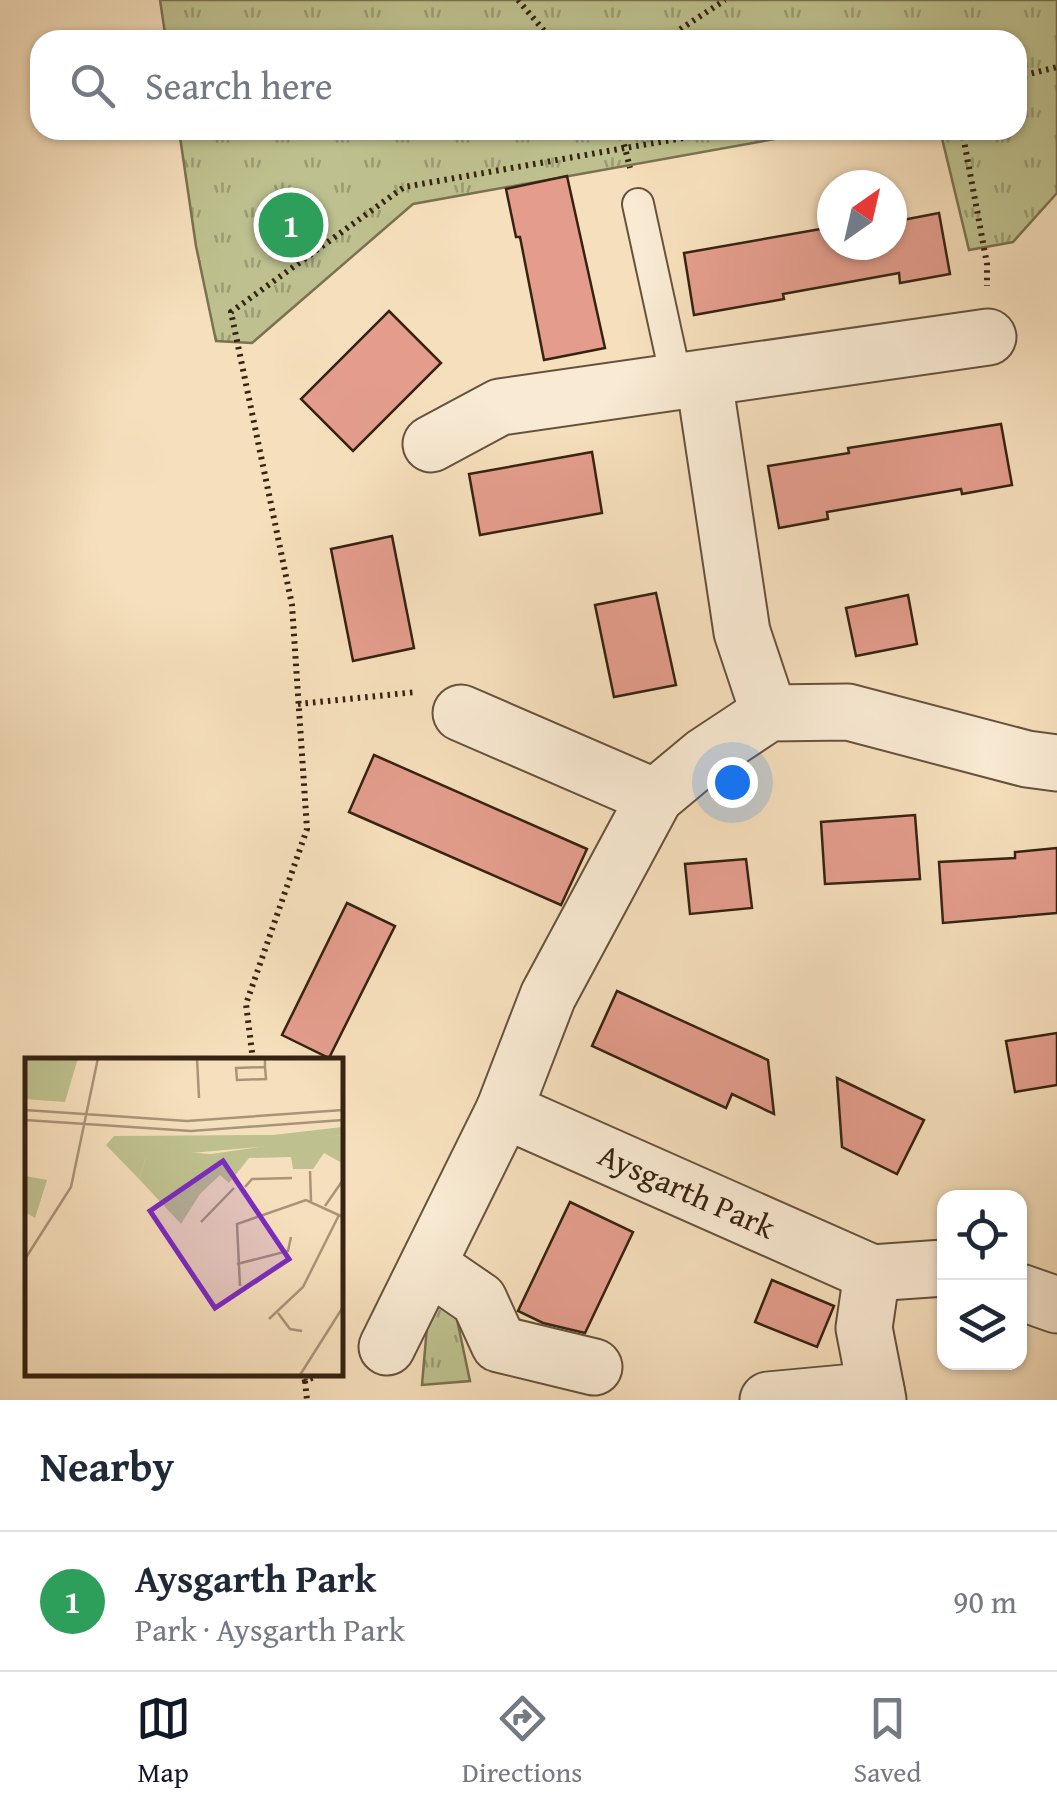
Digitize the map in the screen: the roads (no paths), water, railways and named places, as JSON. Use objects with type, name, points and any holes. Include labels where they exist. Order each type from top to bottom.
[{"type":"street","points":[[430,444],[500,407],[988,337]]},
{"type":"street","points":[[691,381],[742,632],[769,712]]},
{"type":"street","points":[[387,1347],[504,1110],[548,996],[656,796],[704,756],[769,712],[848,712],[1027,759],[1057,762]]},
{"type":"street","points":[[461,714],[656,796]]},
{"type":"street","name":"Aysgarth Park","points":[[504,1110],[872,1273],[937,1268]]},
{"type":"street","points":[[428,1265],[480,1300],[499,1344],[594,1366]]},
{"type":"street","points":[[768,1400],[877,1395],[864,1328],[872,1273]]},
{"type":"street","points":[[1027,1294],[1057,1304]]},
{"type":"lane","points":[[638,204],[691,381]]},
{"type":"place","name":"Aysgarth Park","points":[[291,225]]}]
